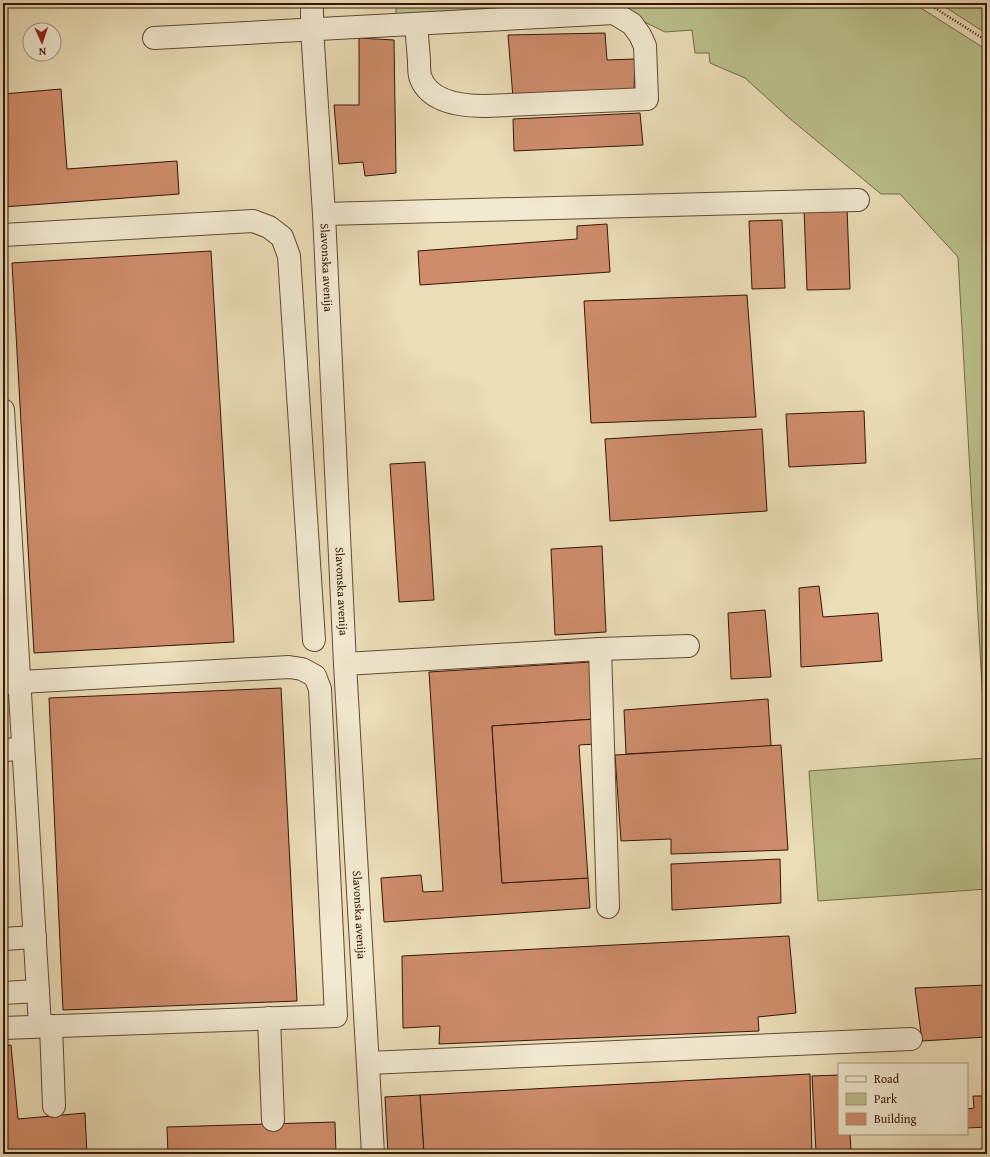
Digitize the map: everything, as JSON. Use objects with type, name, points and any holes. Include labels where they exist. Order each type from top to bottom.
[{"type":"street","name":"Slavonska avenija","points":[[312,3],[312,29],[324,214],[345,664],[373,1154]]},
{"type":"street","points":[[154,38],[614,13],[632,24],[640,35],[645,46],[647,100],[485,106],[467,106],[451,102],[436,95],[425,86],[420,75],[416,24]]},
{"type":"street","points":[[324,214],[858,200]]},
{"type":"street","points":[[3,235],[253,221],[269,227],[282,237],[290,256],[314,640]]},
{"type":"street","points":[[3,410],[13,749],[36,937],[38,991],[46,1026],[54,1106]]},
{"type":"street","points":[[345,664],[600,649],[688,646]]},
{"type":"street","points":[[600,649],[608,907]]},
{"type":"street","points":[[3,1028],[336,1016],[320,689],[315,676],[302,669],[289,668],[11,682]]},
{"type":"street","points":[[3,938],[36,937]]},
{"type":"street","points":[[3,993],[38,991]]},
{"type":"street","points":[[269,1018],[273,1120]]},
{"type":"street","points":[[368,1063],[911,1039]]},
{"type":"path","points":[[927,3],[987,41]]},
{"type":"green space","points":[[396,3],[508,3],[508,8],[396,15]]},
{"type":"green space","points":[[578,3],[913,3],[987,50],[987,889],[818,901],[809,771],[986,758],[958,257],[900,194],[881,194],[789,118],[745,78],[710,63],[709,53],[695,53],[692,30],[665,32],[618,9],[578,6]]},
{"type":"green space","points":[[939,3],[987,3],[987,34]]},
{"type":"building","points":[[160,3],[224,3],[161,6]]},
{"type":"building","points":[[605,33],[607,60],[635,59],[634,91],[513,98],[508,35]]},
{"type":"building","points":[[359,38],[394,40],[396,173],[365,176],[363,162],[339,164],[334,105],[359,105]]},
{"type":"building","points":[[61,89],[67,169],[177,161],[179,194],[3,207],[3,94]]},
{"type":"building","points":[[640,113],[643,145],[514,151],[513,119]]},
{"type":"building","points":[[847,207],[850,289],[807,290],[804,208]]},
{"type":"building","points":[[782,220],[785,288],[752,289],[749,221]]},
{"type":"building","points":[[607,224],[610,272],[420,285],[418,251],[577,239],[577,226]]},
{"type":"building","points":[[211,251],[234,642],[34,653],[12,263]]},
{"type":"building","points":[[747,295],[756,417],[591,423],[584,301]]},
{"type":"building","points":[[864,411],[866,463],[789,467],[786,414]]},
{"type":"building","points":[[762,429],[767,511],[610,521],[605,439]]},
{"type":"building","points":[[425,462],[434,600],[399,602],[390,464]]},
{"type":"building","points":[[602,546],[606,632],[555,635],[551,549]]},
{"type":"building","points":[[819,586],[823,617],[878,613],[882,661],[801,667],[799,588]]},
{"type":"building","points":[[765,610],[771,677],[731,679],[728,613]]},
{"type":"building","points":[[591,662],[595,719],[492,726],[502,883],[588,878],[590,908],[384,922],[381,878],[421,875],[423,892],[443,891],[429,672]]},
{"type":"building","points":[[281,688],[297,1001],[63,1010],[49,698]]},
{"type":"building","points":[[768,699],[771,746],[626,754],[624,710]]},
{"type":"building","points":[[595,719],[596,744],[579,745],[588,878],[502,883],[492,726]]},
{"type":"building","points":[[781,745],[788,850],[671,854],[671,839],[621,841],[615,755]]},
{"type":"building","points":[[780,859],[781,903],[672,910],[671,864]]},
{"type":"building","points":[[789,936],[796,1013],[758,1017],[759,1031],[439,1044],[440,1026],[403,1028],[402,956]]},
{"type":"building","points":[[987,985],[987,1037],[922,1041],[915,988]]},
{"type":"building","points":[[11,1045],[18,1119],[85,1113],[87,1154],[3,1154],[3,1046]]},
{"type":"building","points":[[810,1074],[812,1154],[424,1154],[420,1095]]},
{"type":"building","points":[[838,1075],[838,1135],[850,1135],[851,1151],[816,1152],[812,1076]]},
{"type":"building","points":[[420,1095],[424,1154],[388,1154],[385,1097]]},
{"type":"building","points":[[973,1096],[987,1096],[987,1127],[968,1128],[968,1109],[974,1108]]},
{"type":"building","points":[[335,1122],[336,1154],[168,1154],[167,1127]]}]
